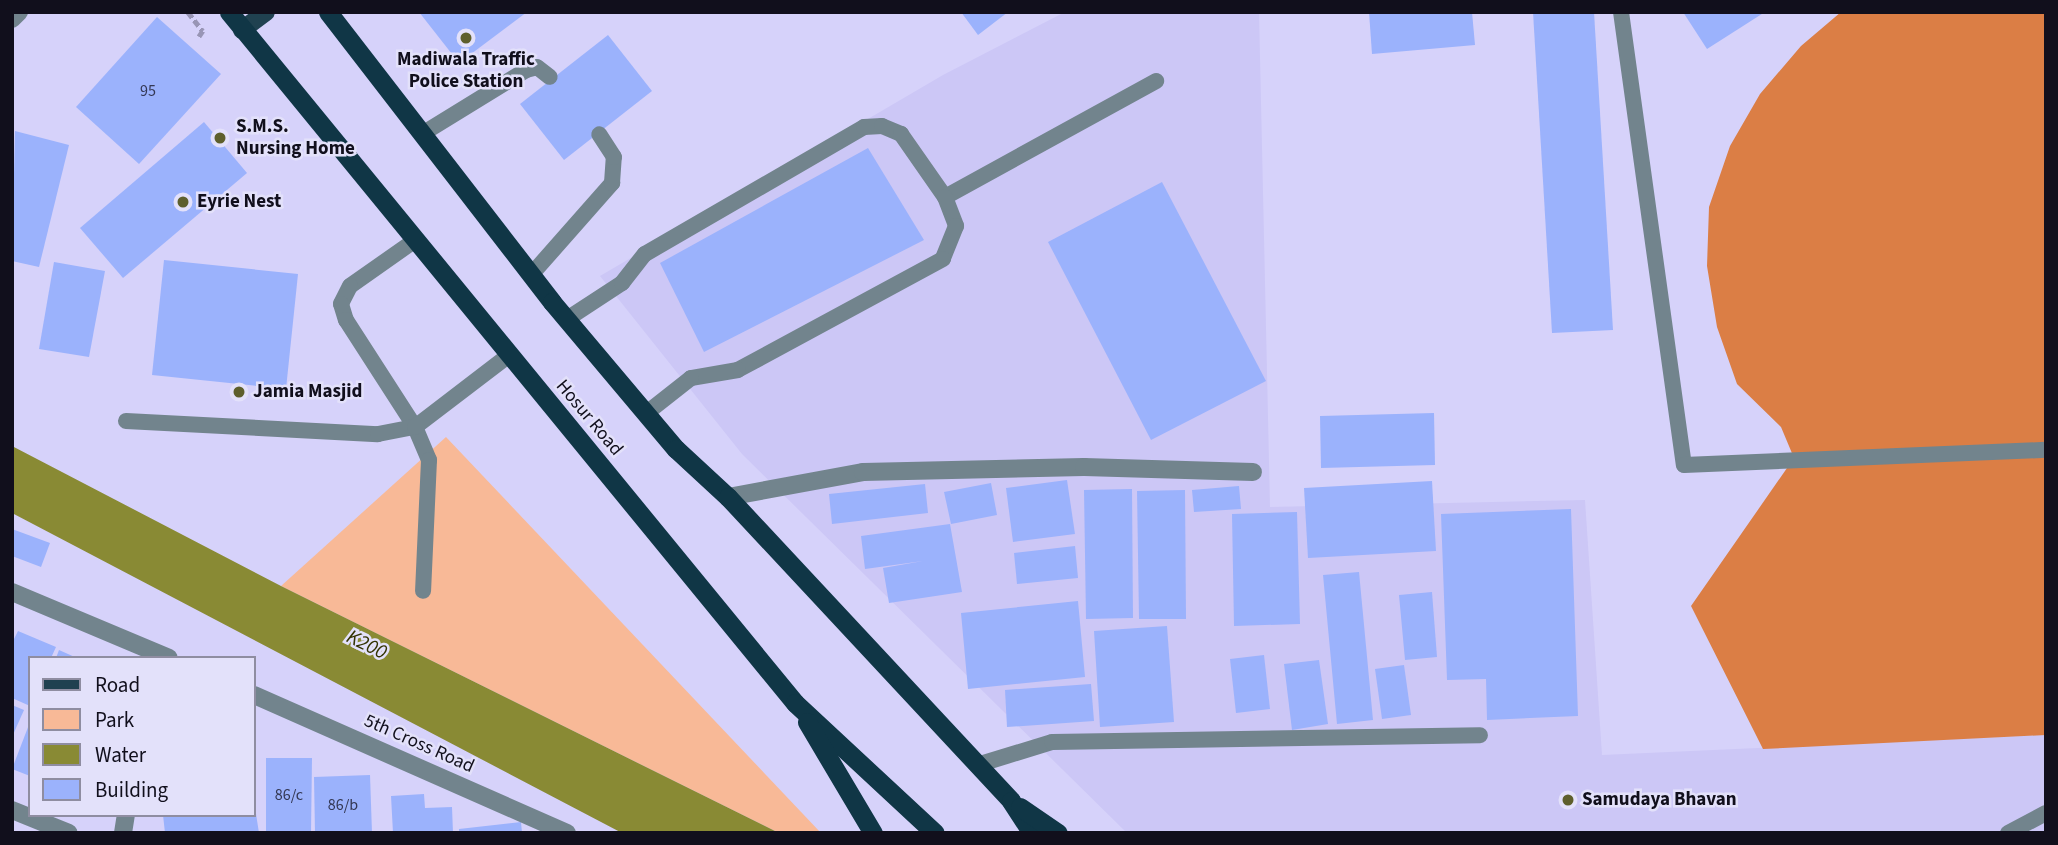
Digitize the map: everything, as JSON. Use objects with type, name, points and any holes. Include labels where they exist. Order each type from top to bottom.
[{"type":"highway","name":"Hosur Road","points":[[229,12],[508,356],[795,703],[935,833]]},
{"type":"highway","points":[[328,12],[531,275],[648,412],[676,449],[728,497],[1011,801],[1032,833]]},
{"type":"highway","points":[[795,703],[873,833]]},
{"type":"highway","points":[[1011,801],[1058,833]]},
{"type":"main road","points":[[242,30],[265,12]]},
{"type":"street","points":[[12,19],[19,12]]},
{"type":"street","points":[[728,497],[863,472],[1084,467],[1253,472]]},
{"type":"street","points":[[12,592],[151,654]]},
{"type":"street","name":"5th Cross Road","points":[[256,696],[545,828],[567,833]]},
{"type":"street","points":[[29,817],[69,833]]},
{"type":"lane","points":[[1620,12],[1684,465],[2046,450]]},
{"type":"lane","points":[[422,134],[526,70],[537,67],[550,77]]},
{"type":"lane","points":[[945,197],[1156,80]]},
{"type":"lane","points":[[567,319],[622,283],[645,254],[864,127],[882,126],[901,134],[945,197],[956,226],[943,259],[738,369],[691,378],[648,412]]},
{"type":"lane","points":[[531,275],[612,183],[614,157],[600,134]]},
{"type":"lane","points":[[414,241],[350,286],[341,304],[346,320],[415,427],[429,460],[423,591]]},
{"type":"lane","points":[[126,421],[378,434],[415,427],[508,356]]},
{"type":"lane","points":[[977,765],[1052,742],[1480,734]]},
{"type":"lane","points":[[2008,833],[2046,813]]},
{"type":"path","points":[[188,12],[203,31],[199,37]]},
{"type":"shaded area","points":[[1065,12],[1259,12],[1270,507],[1585,500],[1602,755],[2046,735],[2046,833],[1127,833],[742,454],[600,276],[943,75]]},
{"type":"shaded area","points":[[1841,12],[2046,12],[2046,735],[1763,749],[1691,606],[1794,458],[1781,427],[1737,384],[1717,327],[1707,266],[1709,207],[1730,146],[1760,94],[1801,46]]},
{"type":"green space","points":[[446,437],[821,833],[779,833],[281,586]]},
{"type":"water","name":"K200","points":[[12,446],[281,586],[779,833],[622,833],[12,513]]},
{"type":"building","name":"Madiwala Traffic Police Station","points":[[419,12],[527,12],[459,63]]},
{"type":"building","points":[[961,12],[1008,12],[978,35]]},
{"type":"building","points":[[1369,12],[1472,12],[1475,45],[1372,54]]},
{"type":"building","points":[[1533,12],[1594,12],[1613,330],[1552,333]]},
{"type":"building","points":[[1683,12],[1765,12],[1707,49]]},
{"type":"building","points":[[157,17],[221,74],[139,164],[76,107]]},
{"type":"building","points":[[608,35],[652,91],[564,160],[520,104]]},
{"type":"building","points":[[204,122],[247,173],[123,278],[80,228]]},
{"type":"building","points":[[15,131],[69,145],[39,267],[12,261]]},
{"type":"building","points":[[868,148],[924,240],[704,352],[660,263]]},
{"type":"building","points":[[1162,182],[1266,381],[1151,440],[1048,242]]},
{"type":"building","name":"Jamia Masjid","points":[[164,260],[298,274],[286,389],[152,375]]},
{"type":"building","points":[[54,262],[105,271],[89,357],[39,349]]},
{"type":"building","points":[[1434,413],[1435,465],[1321,468],[1320,416]]},
{"type":"building","points":[[1067,480],[1075,534],[1013,542],[1006,488]]},
{"type":"building","points":[[1432,481],[1436,551],[1308,558],[1304,488]]},
{"type":"building","points":[[991,483],[997,515],[951,524],[944,492]]},
{"type":"building","points":[[925,484],[928,513],[832,524],[829,494]]},
{"type":"building","points":[[1239,486],[1241,509],[1194,512],[1192,490]]},
{"type":"building","points":[[1132,489],[1133,618],[1086,619],[1084,490]]},
{"type":"building","points":[[1185,490],[1186,619],[1139,619],[1137,491]]},
{"type":"building","points":[[1571,509],[1578,716],[1487,720],[1486,679],[1447,680],[1441,514]]},
{"type":"building","points":[[1297,512],[1300,624],[1234,626],[1232,514]]},
{"type":"building","points":[[950,524],[962,592],[889,603],[883,568],[923,561],[865,569],[861,536]]},
{"type":"building","points":[[12,529],[50,543],[41,567],[12,556]]},
{"type":"building","points":[[1075,546],[1078,578],[1017,584],[1014,553]]},
{"type":"building","points":[[1359,572],[1373,720],[1337,724],[1323,575]]},
{"type":"building","points":[[1432,592],[1437,657],[1405,660],[1399,595]]},
{"type":"building","points":[[1078,601],[1085,677],[968,689],[961,613]]},
{"type":"building","points":[[1167,626],[1174,722],[1100,727],[1094,631]]},
{"type":"building","points":[[18,631],[56,647],[52,656],[28,656],[28,705],[12,698],[12,643]]},
{"type":"building","points":[[59,650],[72,656],[57,656]]},
{"type":"building","points":[[1264,655],[1270,709],[1236,713],[1230,659]]},
{"type":"building","points":[[1319,660],[1328,724],[1292,730],[1284,664]]},
{"type":"building","points":[[1404,665],[1411,715],[1382,719],[1375,669]]},
{"type":"building","points":[[1091,684],[1094,721],[1007,727],[1005,690]]},
{"type":"building","points":[[12,705],[24,710],[12,737]]},
{"type":"building","points":[[28,727],[28,775],[12,769]]},
{"type":"building","points":[[266,758],[312,758],[311,833],[266,833]]},
{"type":"building","points":[[370,775],[372,833],[315,833],[314,777]]},
{"type":"building","points":[[424,794],[425,808],[452,807],[453,833],[393,833],[391,796]]},
{"type":"building","points":[[256,814],[259,833],[165,833],[163,817],[256,817]]},
{"type":"building","points":[[521,822],[522,833],[459,833],[459,829]]},
{"type":"place","name":"Madiwala Traffic Police Station","points":[[466,38]]},
{"type":"place","name":"S.M.S. Nursing Home","points":[[220,138]]},
{"type":"place","name":"Eyrie Nest","points":[[183,202]]},
{"type":"place","name":"Jamia Masjid","points":[[239,392]]},
{"type":"place","name":"Samudaya Bhavan","points":[[1568,800]]}]
